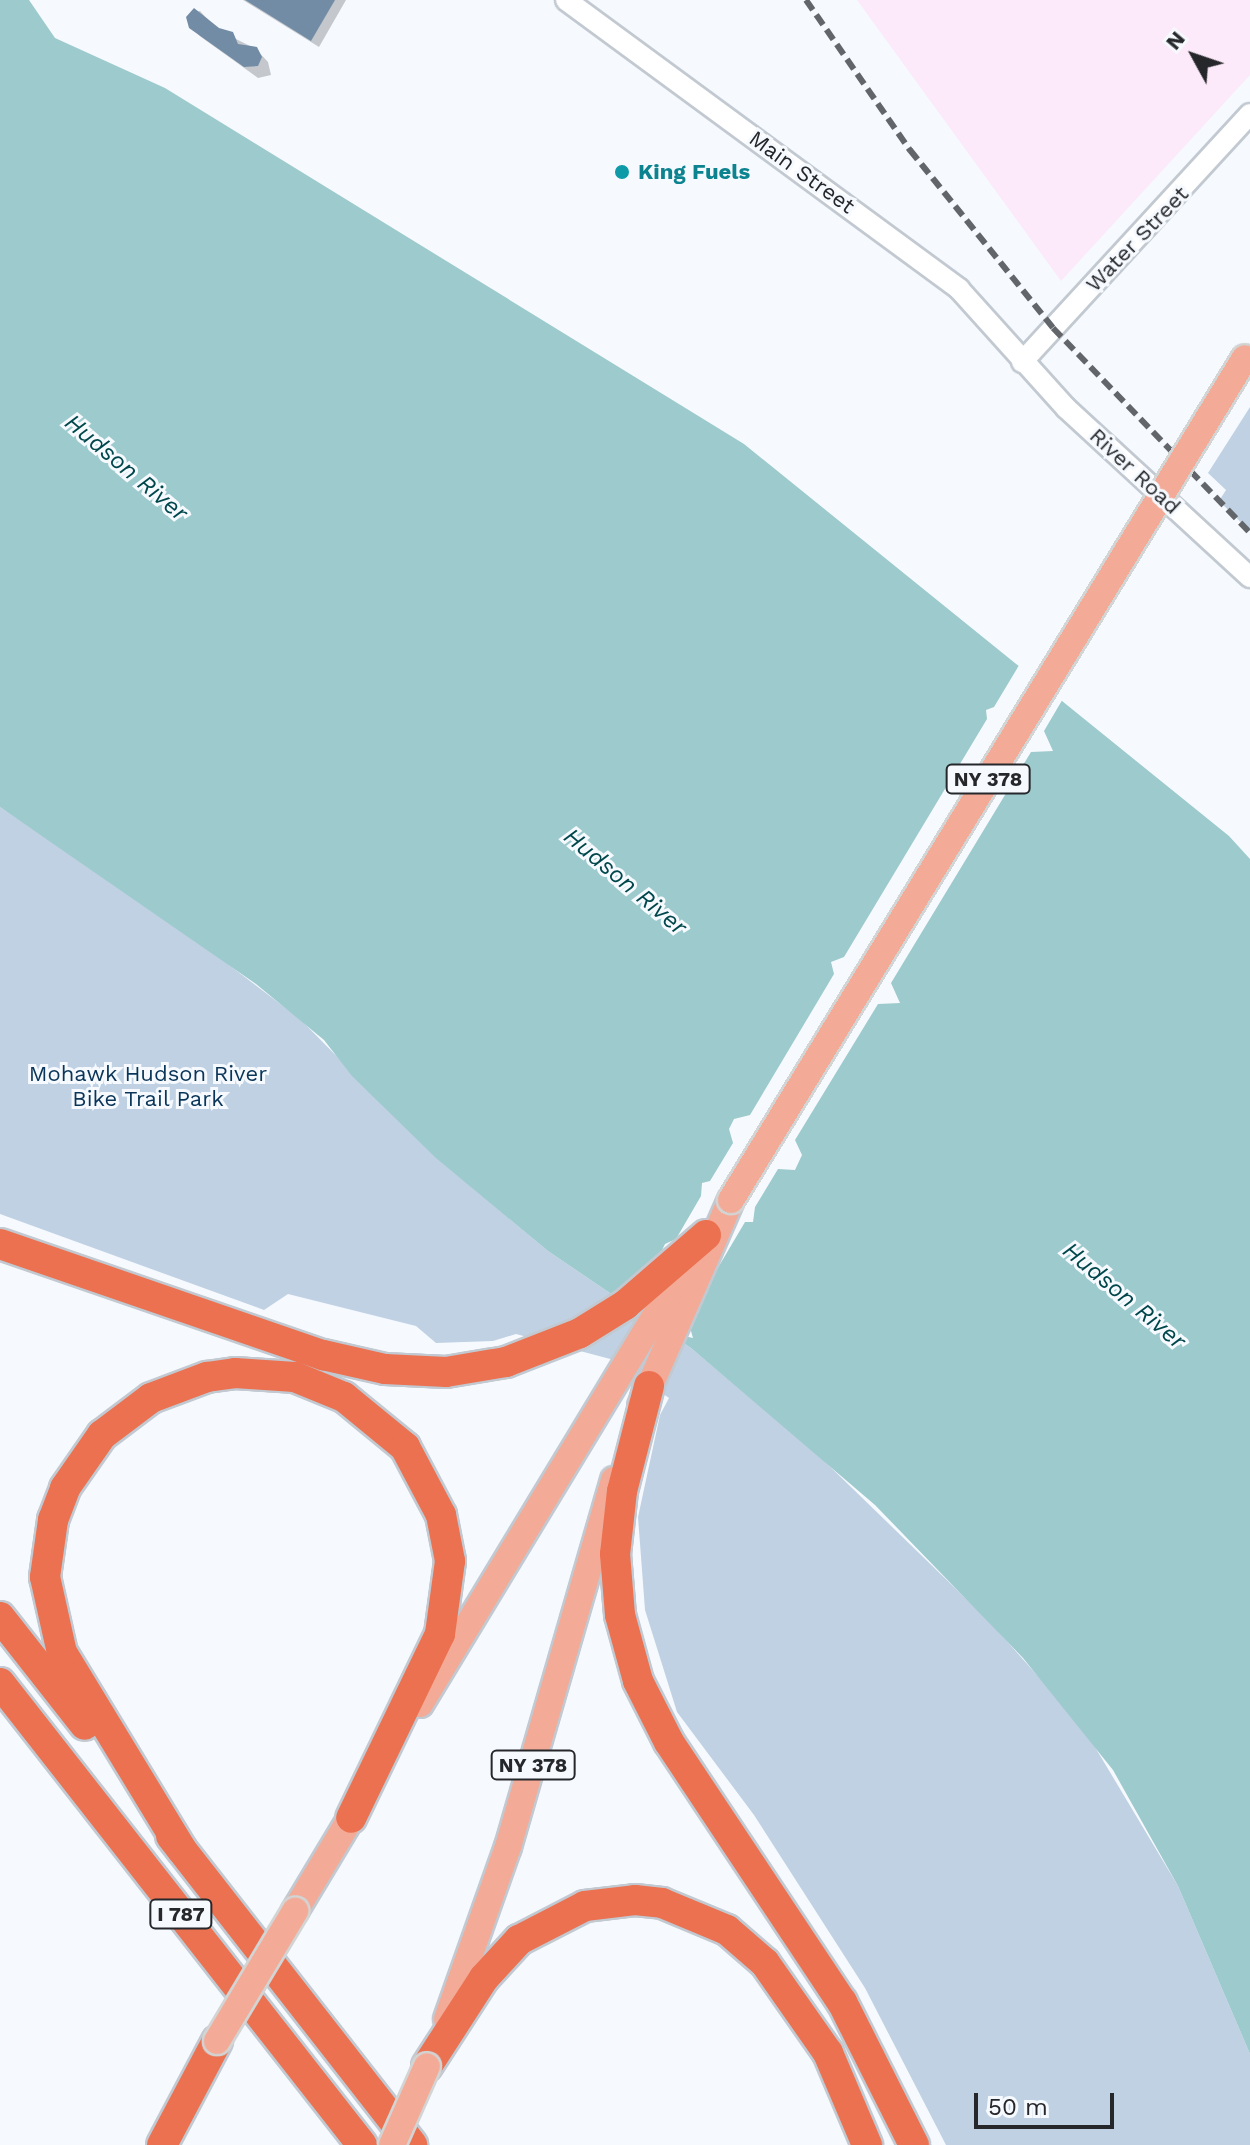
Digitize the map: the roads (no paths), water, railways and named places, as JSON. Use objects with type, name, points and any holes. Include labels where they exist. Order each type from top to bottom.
[{"type":"highway","points":[[0,1244],[339,1359],[416,1371],[477,1369],[536,1353],[595,1325],[706,1235]]},
{"type":"highway","points":[[182,1850],[62,1653],[45,1577],[53,1520],[65,1488],[102,1435],[151,1398],[207,1377],[235,1373],[295,1377],[344,1397],[405,1447],[441,1515],[450,1583],[440,1634],[351,1818]]},
{"type":"highway","points":[[649,1386],[625,1459],[618,1521],[616,1584],[638,1681],[669,1742],[842,2002],[914,2145]]},
{"type":"highway","name":"I 787","points":[[0,1617],[412,2145]]},
{"type":"highway","name":"I 787","points":[[0,1683],[362,2145]]},
{"type":"highway","points":[[427,2066],[484,1978],[519,1940],[585,1906],[635,1900],[662,1903],[727,1930],[765,1963],[828,2053],[867,2145]]},
{"type":"highway","points":[[162,2145],[217,2041]]},
{"type":"highway","points":[[378,2102],[419,2145]]},
{"type":"main road","name":"NY 378","points":[[155,2145],[565,1461],[731,1200],[1248,354]]},
{"type":"main road","name":"NY 378","points":[[649,1386],[731,1200]]},
{"type":"main road","name":"NY 378","points":[[392,2145],[427,2066],[491,1902],[625,1459]]},
{"type":"street","name":"Main Street","points":[[566,0],[959,289],[1022,362]]},
{"type":"street","name":"Water Street","points":[[1022,362],[1250,114]]},
{"type":"street","name":"River Road","points":[[1022,362],[1250,577]]},
{"type":"water","name":"Hudson River","points":[[0,0],[29,0],[55,38],[165,88],[744,444],[1229,836],[1250,859],[1250,2054],[1178,1886],[1113,1770],[1023,1658],[875,1505],[691,1348],[548,1251],[436,1158],[352,1076],[324,1040],[256,984],[0,807]]},
{"type":"railway","points":[[806,0],[910,150],[1053,328],[1250,533]]},
{"type":"place","name":"King Fuels","points":[[622,172]]},
{"type":"park label","name":"Mohawk Hudson River Bike Trail Park","points":[[148,1086]]}]
